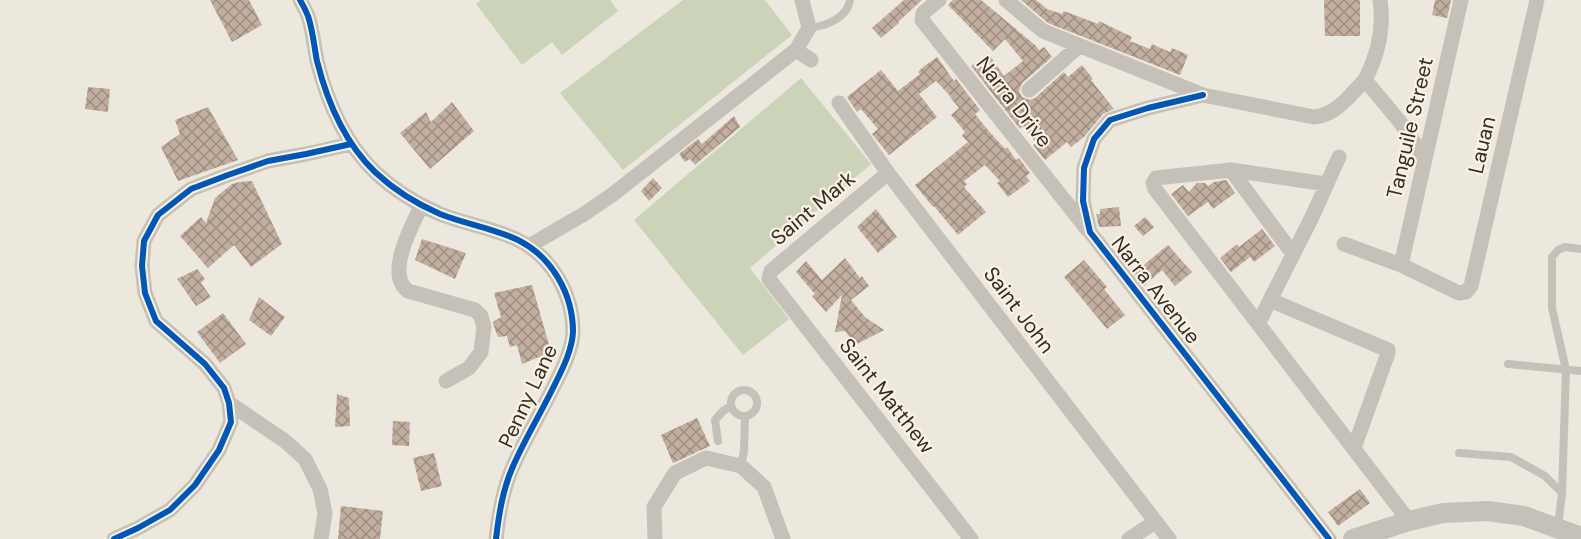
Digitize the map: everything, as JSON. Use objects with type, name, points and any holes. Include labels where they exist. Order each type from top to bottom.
[{"type":"street","name":"Penny Lane","points":[[300,0],[308,16],[318,64],[330,101],[351,144],[375,172],[396,189],[422,205],[441,214],[517,239],[529,246],[546,261],[568,298],[573,335],[566,361],[513,465],[500,505],[496,539]]},
{"type":"street","points":[[529,246],[612,195],[796,50],[808,28],[802,0]]},
{"type":"street","name":"Narra Drive","points":[[939,0],[923,13],[922,20],[1090,232]]},
{"type":"street","points":[[1006,0],[1043,31],[1203,95],[1314,117],[1334,111],[1365,80],[1377,49],[1382,16],[1380,0]]},
{"type":"street","name":"Tanguile Street","points":[[1401,265],[1461,0]]},
{"type":"street","name":"Lauan","points":[[1401,265],[1459,293],[1466,292],[1471,286],[1538,0]]},
{"type":"street","points":[[1029,90],[1079,46]]},
{"type":"street","points":[[796,50],[811,60]]},
{"type":"street","points":[[1365,80],[1400,122],[1424,156]]},
{"type":"street","name":"Narra Avenue","points":[[1203,95],[1110,120],[1094,138],[1084,168],[1083,201],[1090,232],[1329,539]]},
{"type":"street","name":"Saint John","points":[[839,103],[888,173],[1169,539]]},
{"type":"street","points":[[114,539],[170,510],[195,485],[219,450],[231,422],[229,403],[224,388],[205,364],[156,321],[145,293],[142,266],[144,241],[158,215],[191,189],[268,161],[351,144]]},
{"type":"street","points":[[1258,324],[1339,157]]},
{"type":"street","points":[[1326,184],[1231,170],[1156,178],[1153,183],[1155,189],[1409,521]]},
{"type":"street","points":[[1231,170],[1293,254]]},
{"type":"street","name":"Saint Mark","points":[[769,279],[771,271],[888,173]]},
{"type":"street","points":[[422,205],[400,255],[399,279],[402,287],[408,291],[475,310],[481,316],[484,327],[481,352],[469,368],[446,381]]},
{"type":"street","points":[[1344,244],[1401,265]]},
{"type":"street","name":"Saint Matthew","points":[[769,279],[972,539]]},
{"type":"street","points":[[1270,300],[1388,350],[1354,448]]},
{"type":"street","points":[[229,403],[285,441],[305,459],[320,489],[325,513],[321,539]]},
{"type":"street","points":[[655,539],[654,507],[675,473],[706,458],[741,466],[764,488],[783,539]]},
{"type":"street","points":[[1357,538],[1409,521],[1443,513],[1488,511],[1524,516],[1581,537]]},
{"type":"street","points":[[1129,539],[1155,522]]},
{"type":"lane","points":[[808,28],[825,26],[838,18],[849,5],[850,0]]},
{"type":"lane","points":[[1558,527],[1562,493],[1566,370],[1552,308],[1552,257],[1558,250],[1565,248],[1581,249]]},
{"type":"lane","points":[[1508,364],[1581,371]]},
{"type":"lane","points":[[743,389],[750,390],[758,402],[752,414],[745,416],[738,415],[732,410],[730,404],[731,397],[736,391],[743,389]]},
{"type":"lane","points":[[718,441],[716,420],[723,411],[731,406]]},
{"type":"lane","points":[[741,466],[745,416]]},
{"type":"lane","points":[[1459,453],[1510,457],[1545,476],[1562,493]]},
{"type":"green space","points":[[481,0],[610,0],[618,11],[562,55],[552,42],[522,65],[476,4]]},
{"type":"green space","points":[[683,0],[765,0],[792,35],[623,170],[560,93]]},
{"type":"green space","points":[[801,78],[871,164],[750,268],[789,319],[743,355],[634,220]]},
{"type":"building","points":[[210,0],[249,0],[262,25],[232,42]]},
{"type":"building","points":[[904,0],[922,0],[881,38],[872,28]]},
{"type":"building","points":[[953,0],[981,0],[1039,50],[1044,47],[1052,57],[1022,83],[1019,91],[1022,97],[1030,100],[1035,98],[1064,72],[1068,77],[1082,65],[1114,109],[1103,114],[1084,137],[1071,147],[1067,142],[1045,160],[1033,145],[1036,143],[1023,126],[1020,129],[971,66],[988,53],[1004,76],[1023,61],[1005,39],[993,51],[948,5]]},
{"type":"building","points":[[1021,0],[1036,0],[1047,9],[1062,14],[1064,11],[1098,24],[1099,21],[1132,37],[1130,41],[1150,49],[1152,44],[1170,52],[1172,48],[1188,55],[1180,75],[1048,23]]},
{"type":"building","points":[[1324,0],[1360,0],[1360,36],[1325,36]]},
{"type":"building","points":[[1435,0],[1451,0],[1447,18],[1432,15]]},
{"type":"building","points":[[937,57],[954,81],[956,79],[980,110],[975,114],[987,129],[1005,149],[1007,147],[1016,160],[1019,158],[1030,173],[1026,176],[1030,181],[1008,197],[997,183],[1000,181],[985,165],[964,181],[967,184],[964,187],[986,212],[958,235],[915,185],[968,142],[962,136],[965,132],[951,115],[959,108],[951,97],[936,81],[919,94],[937,117],[889,155],[872,134],[878,129],[861,109],[857,112],[847,97],[881,70],[898,91]]},
{"type":"building","points":[[88,87],[110,89],[108,112],[85,109]]},
{"type":"building","points":[[452,102],[474,131],[430,169],[400,133],[426,112],[431,122]]},
{"type":"building","points":[[208,107],[238,160],[178,181],[161,147],[180,134],[175,120]]},
{"type":"building","points":[[734,116],[740,127],[695,165],[690,159],[685,162],[679,154],[698,139],[702,144]]},
{"type":"building","points":[[653,178],[662,188],[649,201],[641,191]]},
{"type":"building","points":[[1226,180],[1235,193],[1213,209],[1208,202],[1188,216],[1171,194],[1183,185],[1189,192],[1197,183],[1205,183],[1208,186],[1214,182]]},
{"type":"building","points":[[252,181],[282,244],[251,267],[234,245],[208,268],[180,236],[201,217],[206,223],[215,198],[232,184]]},
{"type":"building","points":[[1119,207],[1121,226],[1099,227],[1096,214],[1100,214],[1100,209]]},
{"type":"building","points":[[876,209],[897,237],[878,253],[857,227]]},
{"type":"building","points":[[1145,217],[1154,227],[1143,236],[1134,226]]},
{"type":"building","points":[[1262,229],[1275,246],[1254,262],[1250,257],[1231,272],[1220,258],[1237,244],[1239,247]]},
{"type":"building","points":[[422,239],[466,253],[455,279],[415,260]]},
{"type":"building","points":[[1168,245],[1192,272],[1175,286],[1162,270],[1144,286],[1134,273]]},
{"type":"building","points":[[845,258],[869,286],[851,300],[865,317],[884,330],[855,345],[845,331],[835,332],[842,295],[826,312],[812,296],[815,294],[796,272],[806,261],[822,280]]},
{"type":"building","points":[[1084,260],[1107,287],[1104,289],[1125,315],[1107,329],[1064,277]]},
{"type":"building","points":[[197,269],[205,279],[201,283],[211,297],[196,306],[177,279]]},
{"type":"building","points":[[532,285],[551,352],[522,364],[517,345],[510,347],[507,336],[498,337],[494,327],[493,322],[501,317],[494,293]]},
{"type":"building","points":[[259,297],[285,317],[271,336],[249,320]]},
{"type":"building","points":[[223,313],[246,344],[220,363],[197,332]]},
{"type":"building","points":[[337,394],[349,398],[350,426],[335,427]]},
{"type":"building","points":[[697,418],[710,446],[673,463],[661,435]]},
{"type":"building","points":[[393,421],[410,422],[409,446],[392,445]]},
{"type":"building","points":[[434,453],[442,486],[421,491],[413,458]]},
{"type":"building","points":[[1360,489],[1370,503],[1338,526],[1328,512]]},
{"type":"building","points":[[341,506],[383,511],[380,539],[338,539]]},
{"type":"cycle path","points":[[300,0],[310,22],[317,61],[326,91],[338,121],[364,161],[390,184],[423,206],[440,214],[508,236],[530,247],[550,267],[565,291],[572,318],[571,345],[561,372],[510,473],[502,501],[496,539]]},
{"type":"cycle path","points":[[1203,95],[1110,120],[1094,139],[1084,168],[1083,201],[1090,232],[1329,539]]},
{"type":"cycle path","points":[[114,539],[170,510],[195,485],[219,450],[231,422],[229,403],[224,388],[205,364],[156,321],[145,293],[142,266],[144,241],[158,215],[191,189],[228,175],[268,161],[351,144]]}]
